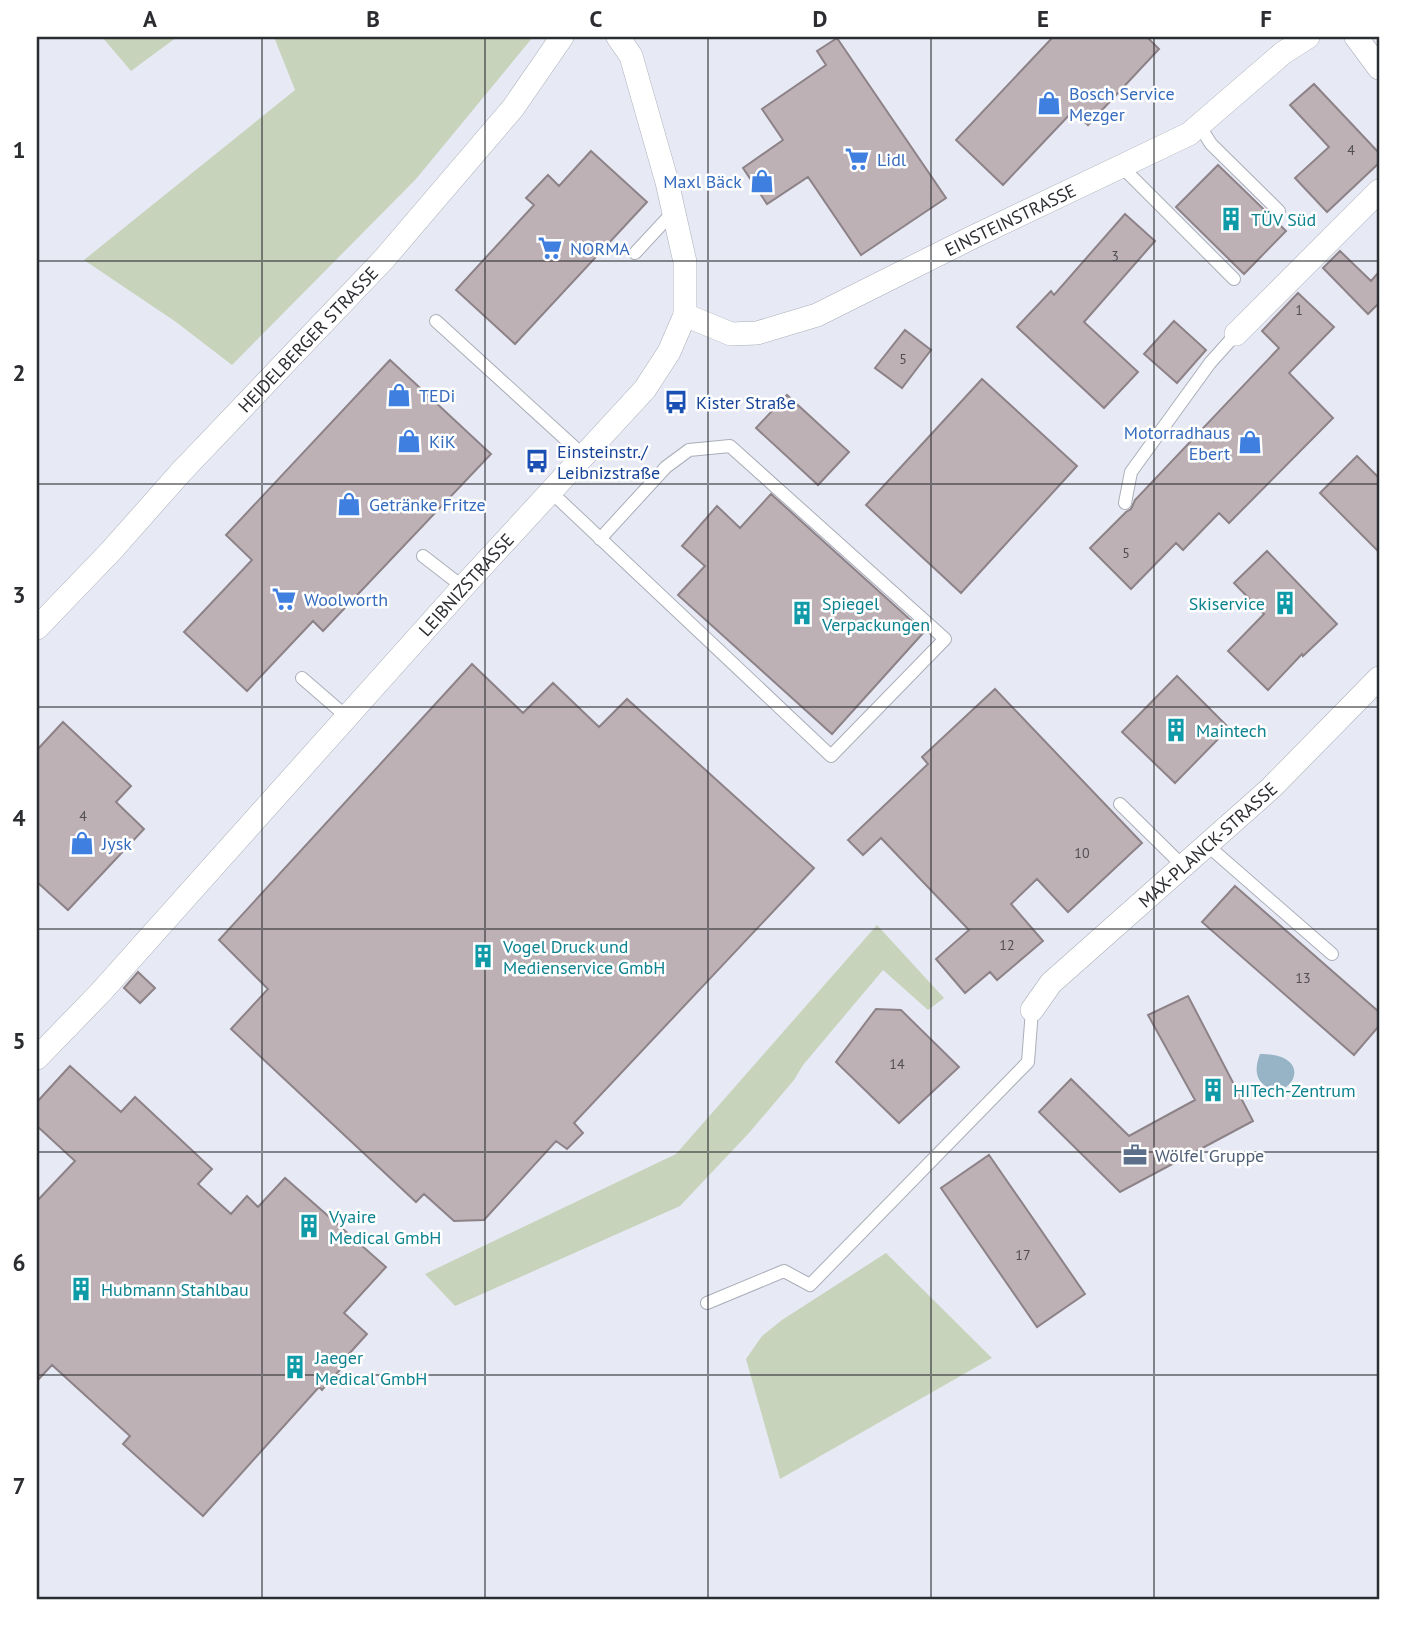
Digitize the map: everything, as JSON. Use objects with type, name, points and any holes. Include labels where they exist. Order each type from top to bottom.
[{"type":"street","name":"HEIDELBERGER STRASSE","points":[[37,628],[384,259],[513,108],[562,37]]},
{"type":"street","name":"LEIBNIZSTRASSE","points":[[37,1058],[101,992],[463,587],[645,389],[669,352],[685,316],[685,262],[674,211],[631,56],[618,37]]},
{"type":"street","name":"EINSTEINSTRASSE","points":[[685,316],[731,334],[757,333],[817,316],[971,238],[1189,134],[1283,53],[1308,37]]},
{"type":"street","points":[[1356,37],[1379,68]]},
{"type":"street","points":[[1236,334],[1379,191]]},
{"type":"street","name":"MAX-PLANCK-STRASSE","points":[[1032,1010],[1051,983],[1271,788],[1379,678]]},
{"type":"lane","points":[[1199,125],[1211,144],[1279,211]]},
{"type":"lane","points":[[1121,166],[1234,279]]},
{"type":"lane","points":[[635,253],[674,211]]},
{"type":"lane","points":[[436,321],[584,456]]},
{"type":"lane","points":[[1125,503],[1131,472],[1210,363],[1236,334]]},
{"type":"lane","points":[[551,492],[600,539],[831,756],[944,639],[730,446],[690,450],[666,467],[600,539]]},
{"type":"lane","points":[[423,556],[463,587]]},
{"type":"lane","points":[[302,678],[347,717]]},
{"type":"lane","points":[[1120,804],[1183,866]]},
{"type":"lane","points":[[1207,845],[1332,954]]},
{"type":"lane","points":[[708,1303],[785,1271],[810,1285],[1028,1062],[1032,1010]]},
{"type":"green space","points":[[102,37],[177,37],[131,71]]},
{"type":"green space","points":[[274,37],[533,37],[416,179],[232,365],[176,322],[84,260],[295,90]]},
{"type":"green space","points":[[877,925],[944,998],[928,1010],[883,970],[749,1133],[680,1206],[455,1306],[425,1274],[676,1154]]},
{"type":"green space","points":[[886,1253],[992,1358],[780,1479],[746,1359],[762,1336],[782,1320]]},
{"type":"water","points":[[1260,1054],[1279,1056],[1290,1062],[1294,1070],[1289,1085],[1272,1090],[1263,1084],[1257,1070]]},
{"type":"building","name":"Bosch Service Mezger","points":[[1053,37],[1147,37],[1159,49],[1088,125],[1073,111],[1003,185],[956,140]]},
{"type":"building","name":"Lidl","points":[[837,38],[946,198],[861,255],[808,177],[767,204],[743,168],[783,140],[762,109],[826,65],[817,51]]},
{"type":"building","points":[[1314,84],[1379,153],[1379,163],[1327,212],[1295,178],[1329,147],[1290,105]]},
{"type":"building","name":"NORMA","points":[[591,151],[647,202],[515,344],[456,290],[534,205],[526,198],[548,175],[559,186]]},
{"type":"building","name":"TÜV Süd","points":[[1218,165],[1286,231],[1244,274],[1176,207]]},
{"type":"building","points":[[1125,214],[1155,241],[1084,322],[1138,372],[1104,408],[1017,327],[1051,291],[1054,295]]},
{"type":"building","points":[[1340,251],[1371,281],[1379,272],[1379,303],[1368,314],[1323,268]]},
{"type":"building","points":[[1298,293],[1334,327],[1289,373],[1333,418],[1229,523],[1219,513],[1183,550],[1176,543],[1131,589],[1090,548],[1131,509],[1135,500],[1279,348],[1262,331]]},
{"type":"building","points":[[1174,321],[1206,350],[1177,383],[1144,354]]},
{"type":"building","points":[[905,330],[931,350],[902,388],[875,368]]},
{"type":"building","points":[[390,360],[491,454],[323,631],[313,621],[247,691],[184,632],[252,560],[226,535]]},
{"type":"building","points":[[982,379],[1077,466],[961,593],[866,505]]},
{"type":"building","points":[[787,395],[849,452],[818,485],[756,428]]},
{"type":"building","points":[[1357,456],[1379,478],[1379,552],[1320,493]]},
{"type":"building","name":"Spiegel Verpackungen","points":[[771,494],[924,632],[832,734],[678,595],[705,566],[682,546],[717,506],[740,528]]},
{"type":"building","name":"Skiservice","points":[[1267,551],[1337,624],[1303,656],[1302,654],[1268,690],[1228,651],[1264,614],[1234,583]]},
{"type":"building","name":"Vogel Druck und Medienservice GmbH","points":[[472,664],[523,713],[553,683],[599,727],[627,699],[814,868],[574,1123],[583,1133],[567,1149],[556,1141],[484,1220],[454,1221],[424,1194],[416,1202],[231,1029],[268,989],[219,940]]},
{"type":"building","name":"Maintech","points":[[1177,676],[1229,728],[1175,783],[1122,732]]},
{"type":"building","points":[[995,689],[1142,843],[1068,912],[1037,879],[1011,904],[1043,941],[997,980],[990,972],[965,993],[936,959],[969,930],[881,838],[863,855],[848,840],[928,764],[922,757]]},
{"type":"building","points":[[63,722],[131,786],[116,802],[144,829],[68,910],[37,882],[37,750]]},
{"type":"building","points":[[1235,886],[1379,1012],[1379,1026],[1354,1055],[1202,922]]},
{"type":"building","points":[[138,972],[155,988],[140,1003],[124,988]]},
{"type":"building","name":"HITech-Zentrum","points":[[1188,996],[1253,1121],[1120,1192],[1039,1112],[1071,1079],[1129,1136],[1195,1100],[1148,1015]]},
{"type":"building","points":[[876,1009],[901,1010],[959,1067],[899,1123],[836,1062]]},
{"type":"building","points":[[70,1066],[121,1112],[135,1097],[212,1169],[198,1184],[231,1214],[247,1196],[258,1207],[285,1178],[386,1267],[344,1313],[367,1334],[338,1366],[341,1369],[322,1390],[319,1387],[203,1516],[123,1444],[130,1436],[52,1365],[37,1381],[37,1201],[75,1161],[37,1126],[37,1102]]},
{"type":"building","points":[[989,1155],[1085,1294],[1037,1327],[941,1188]]},
{"type":"place","name":"Bosch Service Mezger","points":[[1049,103]]},
{"type":"place","name":"Lidl","points":[[857,159]]},
{"type":"place","name":"Maxl Bäck","points":[[762,181]]},
{"type":"place","name":"TÜV Süd","points":[[1231,219]]},
{"type":"place","name":"NORMA","points":[[550,248]]},
{"type":"place","name":"TEDi","points":[[399,395]]},
{"type":"place","name":"Kister Straße","points":[[676,402]]},
{"type":"place","name":"KiK","points":[[409,441]]},
{"type":"place","name":"Motorradhaus Ebert","points":[[1250,442]]},
{"type":"place","name":"Einsteinstr./ Leibnizstraße","points":[[537,461]]},
{"type":"place","name":"Getränke Fritze","points":[[349,504]]},
{"type":"place","name":"Woolworth","points":[[284,599]]},
{"type":"place","name":"Skiservice","points":[[1285,603]]},
{"type":"place","name":"Spiegel Verpackungen","points":[[802,613]]},
{"type":"place","name":"Maintech","points":[[1176,730]]},
{"type":"place","name":"Jysk","points":[[82,843]]},
{"type":"place","name":"Vogel Druck und Medienservice GmbH","points":[[483,956]]},
{"type":"place","name":"HITech-Zentrum","points":[[1213,1090]]},
{"type":"place","name":"Wölfel Gruppe","points":[[1135,1155]]},
{"type":"place","name":"Vyaire Medical GmbH","points":[[309,1226]]},
{"type":"place","name":"Hubmann Stahlbau","points":[[81,1289]]},
{"type":"place","name":"Jaeger Medical GmbH","points":[[295,1367]]}]
